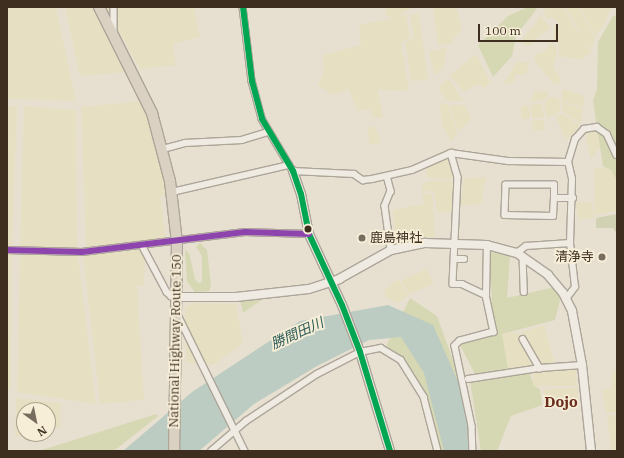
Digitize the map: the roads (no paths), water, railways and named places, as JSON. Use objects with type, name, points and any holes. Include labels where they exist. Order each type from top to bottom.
[{"type":"highway","name":"National Highway Route 150","points":[[100,7],[152,112],[163,149],[172,192],[177,242],[178,297],[174,451]]},
{"type":"street","points":[[114,7],[114,36]]},
{"type":"street","points":[[243,7],[255,97],[262,119],[291,168],[301,194],[309,234],[344,309],[359,351],[388,450]]},
{"type":"street","points":[[566,299],[575,287],[570,243],[573,198],[572,179],[568,162],[575,139],[584,128],[592,126],[604,130],[617,155]]},
{"type":"street","points":[[163,149],[185,143],[242,140],[269,132]]},
{"type":"street","points":[[172,192],[291,168],[354,174],[363,180],[412,170],[451,153],[509,161],[568,162]]},
{"type":"street","points":[[451,153],[458,177],[453,284],[462,284],[486,295]]},
{"type":"street","points":[[387,176],[391,191],[385,206],[391,250]]},
{"type":"street","points":[[506,184],[554,186],[554,198],[553,216],[505,215],[506,184]]},
{"type":"street","points":[[554,198],[573,198]]},
{"type":"street","points":[[7,250],[82,252],[177,242],[245,232],[309,234]]},
{"type":"street","points":[[142,245],[167,292],[171,296],[178,297],[236,297],[309,289],[331,282],[391,250],[425,243],[487,244],[520,255],[548,275],[566,299],[576,325],[582,365],[590,451]]},
{"type":"street","points":[[524,292],[520,255],[526,246],[570,243]]},
{"type":"street","points":[[473,451],[472,426],[455,346],[460,341],[494,332],[486,295],[487,244]]},
{"type":"street","points":[[454,259],[464,260]]},
{"type":"street","points":[[178,314],[207,371],[233,430],[245,451]]},
{"type":"street","points":[[522,339],[540,368]]},
{"type":"street","points":[[211,451],[233,430],[298,385],[359,351],[381,348],[401,360],[424,397],[438,451]]},
{"type":"street","points":[[468,379],[540,368],[582,365]]},
{"type":"water","name":"勝間田川","points":[[388,305],[433,325],[459,384],[472,426],[473,451],[444,451],[424,373],[401,337],[369,340],[317,366],[254,404],[199,451],[123,451],[192,392],[300,321]]},
{"type":"place","name":"鹿島神社","points":[[362,238]]},
{"type":"place","name":"清浄寺","points":[[602,257]]},
{"type":"district","name":"Dojo","points":[[561,402]]}]
